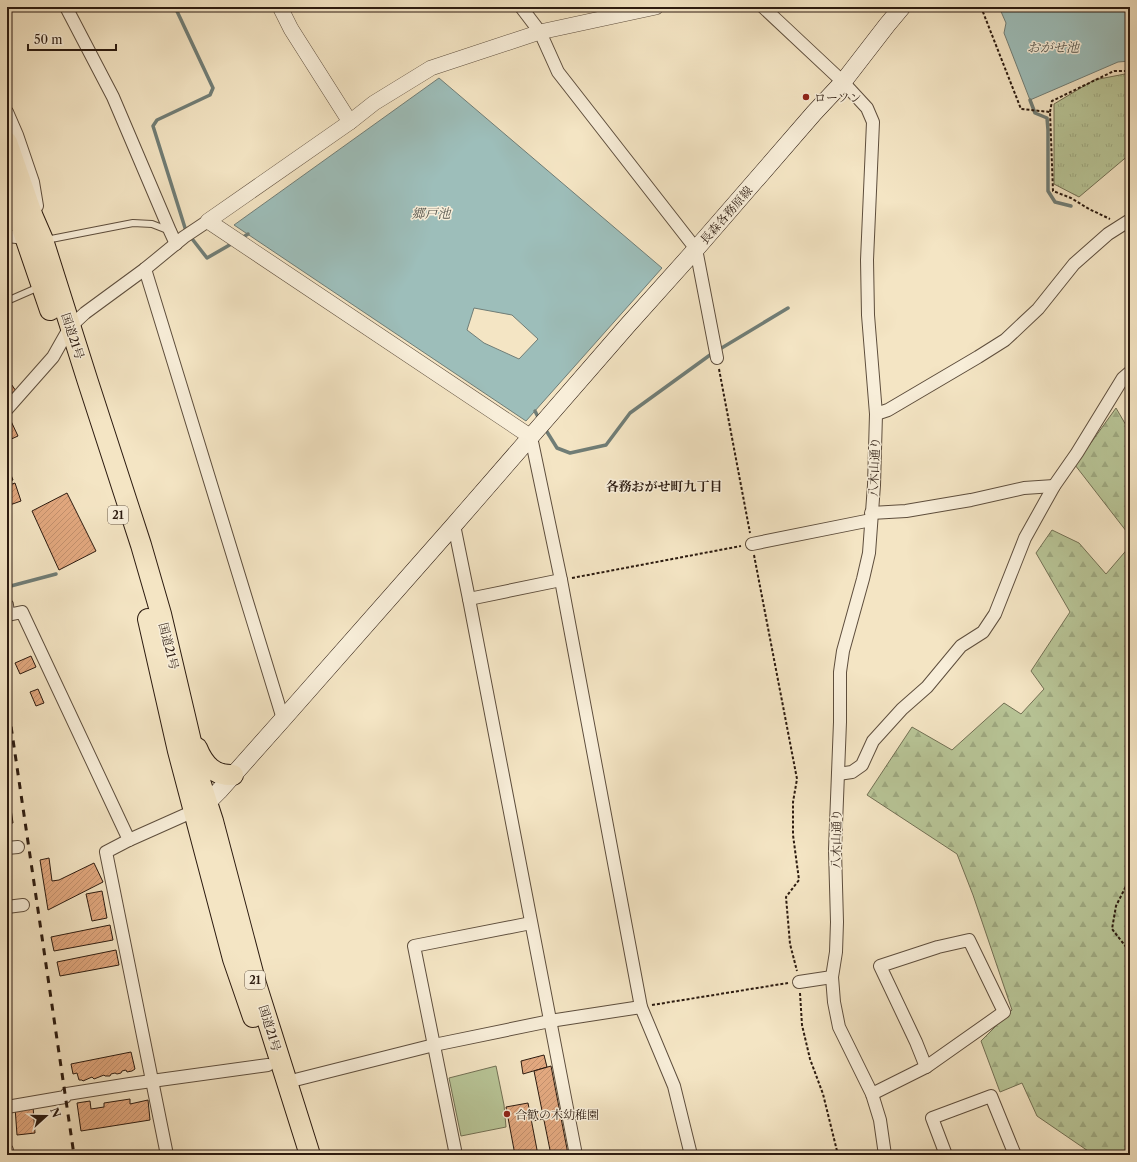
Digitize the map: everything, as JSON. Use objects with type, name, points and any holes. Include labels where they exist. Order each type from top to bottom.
[{"type":"highway","name":"国道21号","points":[[7,142],[20,217],[42,286],[66,336],[102,466],[143,595],[178,751],[201,807],[213,821],[256,984],[310,1155]]},
{"type":"highway","name":"国道21号","points":[[20,217],[66,336],[141,545],[163,621],[177,678],[201,807],[233,959],[296,1155]]},
{"type":"highway","points":[[186,723],[202,759],[211,769],[218,773],[233,775]]},
{"type":"main road","name":"長森各務原線","points":[[201,807],[233,775],[283,719],[814,113],[843,82],[902,7]]},
{"type":"street","points":[[66,7],[112,97],[170,231],[180,240]]},
{"type":"street","points":[[280,7],[291,29],[350,122]]},
{"type":"street","points":[[521,7],[540,32],[558,72],[696,249],[715,352]]},
{"type":"street","points":[[7,409],[53,357],[66,336],[85,313],[145,269],[180,240],[350,122],[374,103],[431,68],[540,32],[656,7]]},
{"type":"street","name":"八木山通り","points":[[763,7],[843,82],[867,108],[873,122],[867,247],[868,315],[876,414],[874,485],[868,553],[863,579],[843,651],[840,672],[840,722],[835,850],[837,922],[836,952],[832,977],[834,1002],[839,1027],[872,1094],[880,1120],[885,1155]]},
{"type":"street","points":[[7,112],[33,182],[37,209],[20,217]]},
{"type":"street","points":[[876,414],[888,410],[1005,340],[1038,309],[1074,264],[1108,234],[1126,222]]},
{"type":"street","points":[[203,224],[229,234],[538,428],[561,580],[641,1007],[674,1086],[691,1155]]},
{"type":"street","points":[[145,269],[283,719]]},
{"type":"street","points":[[838,774],[852,772],[862,766],[873,741],[902,709],[927,687],[961,646],[983,632],[995,614],[1025,538],[1054,486],[1077,453],[1123,378],[1130,372]]},
{"type":"street","points":[[752,544],[871,516],[971,500],[1024,488],[1054,486]]},
{"type":"street","points":[[454,525],[470,599],[576,1155]]},
{"type":"street","points":[[470,599],[561,580]]},
{"type":"street","points":[[7,606],[8,615],[22,612],[129,840]]},
{"type":"street","points":[[167,1155],[106,852],[201,807]]},
{"type":"street","points":[[7,907],[23,905]]},
{"type":"street","points":[[456,1155],[414,946],[531,923]]},
{"type":"street","points":[[872,1094],[926,1067],[1004,1012],[969,940],[938,947],[880,966],[916,1042],[926,1067]]},
{"type":"street","points":[[799,982],[832,977]]},
{"type":"street","points":[[287,1082],[434,1045],[550,1021],[641,1007]]},
{"type":"street","points":[[7,1107],[65,1097],[67,1094],[268,1065]]},
{"type":"street","points":[[946,1155],[932,1118],[991,1096],[1014,1155]]},
{"type":"street","points":[[7,1150],[8,1155]]},
{"type":"lane","points":[[20,217],[152,224],[170,231]]},
{"type":"lane","points":[[7,301],[42,286]]},
{"type":"path","points":[[981,7],[1021,109],[1050,112]]},
{"type":"path","points":[[1126,222],[1089,209],[1071,198],[1053,190],[1050,112],[1052,101],[1114,71],[1130,71]]},
{"type":"path","points":[[715,352],[797,779],[793,802],[793,835],[799,880],[786,897],[790,944],[799,982],[802,1025],[810,1059],[823,1094],[838,1155]]},
{"type":"path","points":[[561,580],[752,544]]},
{"type":"path","points":[[1130,886],[1126,886],[1116,906],[1112,929],[1130,952]]},
{"type":"path","points":[[641,1007],[799,982]]},
{"type":"green space","points":[[1130,73],[1130,154],[1079,197],[1054,184],[1054,104],[1094,80]]},
{"type":"green space","points":[[1116,408],[1130,432],[1130,536],[1075,465]]},
{"type":"green space","points":[[1052,530],[1079,543],[1106,574],[1130,546],[1130,1155],[1096,1155],[1091,1153],[1037,1116],[1022,1083],[1000,1092],[981,1041],[1012,1010],[973,895],[957,854],[867,795],[912,727],[952,750],[1004,703],[1021,714],[1044,689],[1031,671],[1070,612],[1036,553]]},
{"type":"green space","points":[[496,1066],[504,1105],[506,1127],[461,1136],[449,1078]]},
{"type":"water","name":"おがせ池","points":[[999,7],[1130,7],[1130,61],[1118,62],[1030,100],[1004,33],[1006,23]]},
{"type":"water","name":"郷戸池","points":[[439,78],[662,268],[526,421],[234,225]],"holes":[[[474,308],[512,315],[538,339],[519,359],[484,343],[467,330]]]},
{"type":"building","points":[[7,378],[16,391],[7,397]]},
{"type":"building","points":[[10,419],[18,436],[7,441],[7,421]]},
{"type":"building","points":[[7,465],[13,480],[7,482]]},
{"type":"building","points":[[15,483],[21,501],[7,506],[7,486]]},
{"type":"building","points":[[67,493],[96,551],[59,570],[32,511]]},
{"type":"building","points":[[31,656],[36,667],[20,674],[15,663]]},
{"type":"building","points":[[38,689],[44,703],[36,706],[30,692]]},
{"type":"building","points":[[8,787],[13,823],[7,823]]},
{"type":"building","points":[[49,858],[52,881],[59,880],[94,863],[103,882],[48,910],[40,860]]},
{"type":"building","points":[[102,891],[107,918],[92,921],[86,894]]},
{"type":"building","points":[[110,925],[113,940],[54,951],[51,937]]},
{"type":"building","points":[[116,950],[119,965],[60,976],[57,962]]},
{"type":"building","points":[[131,1052],[135,1069],[132,1071],[127,1072],[126,1070],[122,1071],[121,1073],[111,1074],[110,1076],[104,1075],[94,1079],[92,1077],[83,1081],[79,1080],[77,1073],[73,1074],[71,1064]]},
{"type":"building","points":[[544,1055],[547,1067],[523,1074],[521,1061]]},
{"type":"building","points":[[551,1066],[568,1154],[565,1155],[551,1155],[534,1071]]},
{"type":"building","points":[[130,1099],[130,1104],[148,1100],[150,1120],[81,1131],[77,1103],[90,1101],[91,1109],[104,1107],[104,1103]]},
{"type":"building","points":[[528,1103],[538,1155],[515,1155],[506,1107]]},
{"type":"building","points":[[33,1106],[35,1133],[17,1135],[15,1107]]},
{"type":"building","points":[[543,1112],[544,1119],[532,1121],[530,1115]]},
{"type":"waterway","points":[[175,7],[213,88],[210,95],[157,120],[153,126],[186,231],[207,258],[233,243]]},
{"type":"waterway","points":[[1030,100],[1035,113],[1047,118],[1048,191],[1055,202],[1071,206]]},
{"type":"waterway","points":[[240,239],[248,234]]},
{"type":"waterway","points":[[544,427],[557,448],[570,453],[606,445],[630,413],[710,355],[788,308]]},
{"type":"waterway","points":[[535,411],[539,419]]},
{"type":"waterway","points":[[7,587],[56,574]]},
{"type":"railway","points":[[7,699],[74,1155]]},
{"type":"place","name":"ローソン","points":[[806,97]]},
{"type":"place","name":"合歓の木幼稚園","points":[[507,1114]]},
{"type":"district","name":"各務おがせ町九丁目","points":[[664,486]]}]
